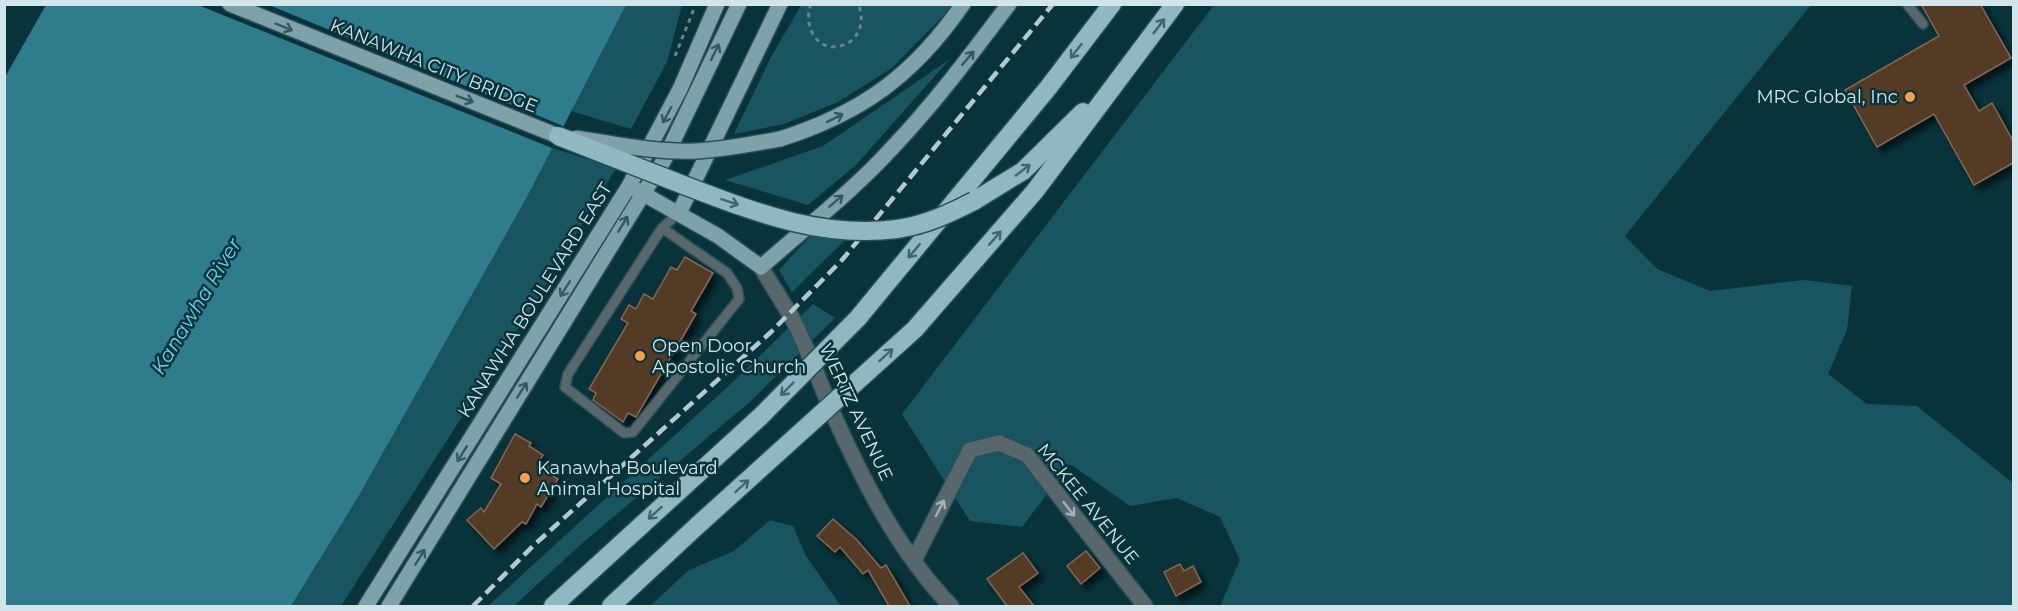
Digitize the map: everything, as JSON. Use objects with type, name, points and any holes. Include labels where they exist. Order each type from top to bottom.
[{"type":"highway","points":[[553,606],[760,417],[858,318],[1033,106],[1112,4]]},
{"type":"highway","points":[[611,606],[915,329],[1035,191],[1175,4]]},
{"type":"highway","points":[[558,136],[728,201],[797,224],[850,231],[897,229],[936,220],[974,201],[1023,171],[1074,121],[1143,47]]},
{"type":"main road","name":"KANAWHA CITY BRIDGE","points":[[230,4],[558,136],[659,150],[695,151],[780,139],[814,128],[837,117],[894,81],[922,57],[949,26],[963,4]]},
{"type":"main road","name":"KANAWHA BOULEVARD EAST","points":[[389,606],[636,189],[717,4]]},
{"type":"main road","name":"KANAWHA BOULEVARD EAST","points":[[366,606],[636,189],[664,160],[739,4]]},
{"type":"main road","points":[[679,213],[780,4]]},
{"type":"main road","points":[[760,267],[850,189],[893,147],[975,49],[1009,4]]},
{"type":"main road","name":"WERTZ AVENUE","points":[[636,189],[735,246],[760,267]]},
{"type":"street","name":"WERTZ AVENUE","points":[[760,267],[792,320],[842,435],[879,510],[940,595],[951,606]]},
{"type":"street","name":"MCKEE AVENUE","points":[[914,560],[969,450],[999,443],[1027,454],[1145,606]]},
{"type":"lane","points":[[1907,4],[1923,24]]},
{"type":"lane","points":[[662,228],[727,273],[737,288],[739,299],[633,432],[624,433],[565,387],[568,374],[662,228],[679,213]]},
{"type":"path","points":[[692,4],[692,12]]},
{"type":"path","points":[[811,4],[807,19],[811,32],[820,42],[833,46],[847,43],[859,32],[862,17],[858,4]]},
{"type":"shaded area","points":[[626,5],[682,5],[667,62],[631,129],[571,111]]},
{"type":"shaded area","points":[[801,5],[954,5],[892,68],[838,102],[784,124],[734,134],[771,57]]},
{"type":"shaded area","points":[[1214,5],[1811,5],[1625,236],[1657,269],[1710,291],[1804,280],[1852,286],[1847,330],[1828,374],[1867,404],[1917,406],[2013,483],[2013,606],[1220,606],[1240,560],[1220,517],[1177,498],[1130,506],[1070,464],[1022,527],[970,521],[902,414]]},
{"type":"shaded area","points":[[950,59],[856,165],[808,205],[725,180],[823,146]]},
{"type":"shaded area","points":[[552,148],[616,168],[538,298],[341,606],[291,606],[357,499],[527,197]]},
{"type":"shaded area","points":[[813,233],[845,240],[792,292],[779,270]]},
{"type":"shaded area","points":[[813,304],[835,318],[752,400],[579,546],[514,606],[488,606],[735,380]]},
{"type":"shaded area","points":[[770,520],[793,526],[806,556],[841,606],[650,606],[689,570],[734,551]]},
{"type":"water","name":"Kanawha River","points":[[46,5],[626,5],[527,197],[357,499],[291,606],[5,606],[5,77]]},
{"type":"pier","points":[[198,5],[269,5],[563,126],[552,148]]},
{"type":"building","name":"MRC Global, Inc","points":[[1921,4],[1980,4],[2011,58],[1964,85],[1979,111],[1992,103],[2013,141],[2013,163],[1974,185],[1934,114],[1877,147],[1845,90],[1939,36]]},
{"type":"building","name":"Open Door Apostolic Church","points":[[685,257],[713,273],[691,311],[696,314],[636,417],[628,413],[623,422],[593,400],[596,393],[589,389],[628,323],[621,319],[629,305],[636,309],[644,294],[653,299],[671,267],[677,270]]},
{"type":"building","name":"Kanawha Boulevard Animal Hospital","points":[[515,434],[531,443],[529,446],[543,455],[539,462],[553,470],[551,475],[558,479],[541,507],[537,504],[526,524],[522,522],[494,549],[467,520],[481,508],[484,512],[501,484],[491,478]]},
{"type":"building","points":[[833,519],[857,540],[881,568],[886,565],[910,606],[889,606],[868,570],[863,574],[840,547],[835,552],[817,536]]},
{"type":"building","points":[[1086,551],[1100,568],[1081,584],[1067,566]]},
{"type":"building","points":[[1023,553],[1038,573],[1019,587],[1034,606],[1007,606],[987,579]]},
{"type":"building","points":[[1180,564],[1184,571],[1193,566],[1201,582],[1176,596],[1164,572]]},
{"type":"railway","points":[[473,606],[534,545],[771,332],[842,260],[1053,4]]},
{"type":"place","name":"MRC Global, Inc","points":[[1910,97]]},
{"type":"place","name":"Open Door Apostolic Church","points":[[640,356]]},
{"type":"place","name":"Kanawha Boulevard Animal Hospital","points":[[525,478]]}]
